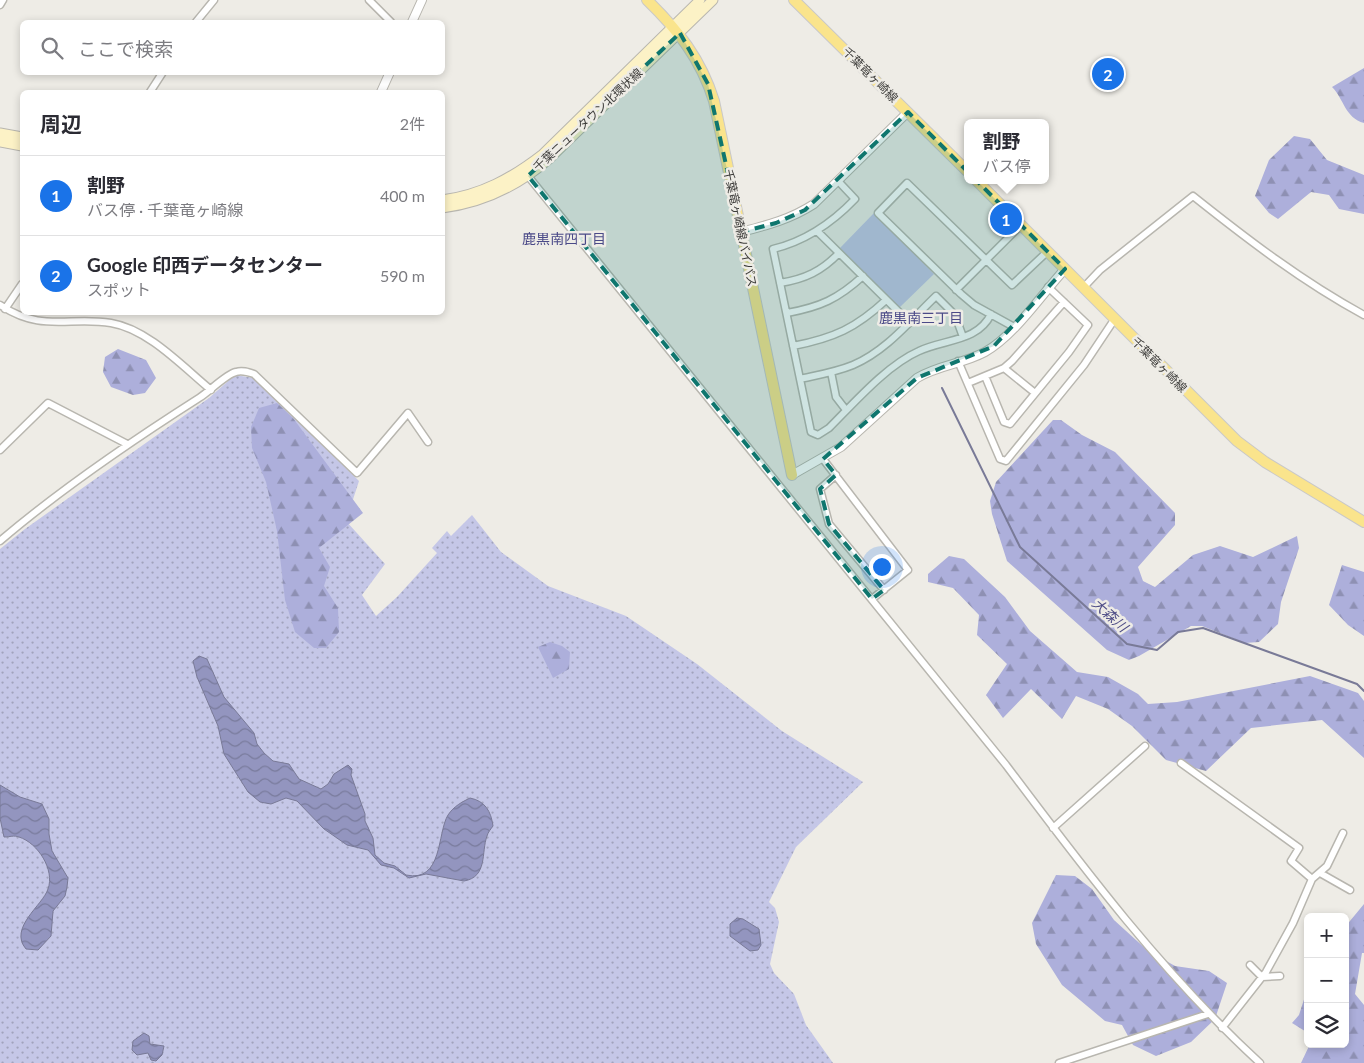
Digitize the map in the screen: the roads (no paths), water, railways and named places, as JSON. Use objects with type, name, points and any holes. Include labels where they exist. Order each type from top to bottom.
[{"type":"main road","name":"千葉竜ヶ崎線バイパス","points":[[647,0],[677,30],[698,60],[711,93],[792,475]]},
{"type":"main road","name":"千葉ニュータウン北環状線","points":[[445,207],[485,198],[528,176],[549,159],[677,30],[700,0]]},
{"type":"main road","name":"千葉ニュータウン北環状線","points":[[445,199],[468,195],[493,186],[526,167],[543,154],[677,30],[713,0]]},
{"type":"main road","name":"千葉竜ヶ崎線","points":[[794,0],[964,168]]},
{"type":"main road","points":[[0,133],[20,137]]},
{"type":"main road","points":[[0,142],[20,146]]},
{"type":"main road","name":"千葉竜ヶ崎線","points":[[980,184],[1238,442],[1266,462],[1364,522]]},
{"type":"street","points":[[0,5],[3,0]]},
{"type":"street","points":[[198,20],[214,0]]},
{"type":"street","points":[[369,0],[389,20]]},
{"type":"street","points":[[413,20],[422,0]]},
{"type":"street","points":[[151,90],[161,75]]},
{"type":"street","points":[[382,90],[389,75]]},
{"type":"street","points":[[741,232],[776,223],[798,214],[814,204],[839,182],[908,112]]},
{"type":"street","points":[[528,176],[872,599],[1001,760],[1081,864],[1208,1014],[1260,1063]]},
{"type":"street","points":[[839,182],[855,199],[842,212],[817,231],[796,242],[774,249],[811,432],[818,435],[898,363],[918,351],[963,337],[981,329],[991,314]]},
{"type":"street","points":[[1014,327],[974,305],[956,290],[878,213],[907,183],[1012,285],[1048,252]]},
{"type":"street","points":[[1083,288],[1100,270],[1192,196],[1258,248],[1340,302],[1364,315]]},
{"type":"street","points":[[956,290],[1021,225]]},
{"type":"street","points":[[817,231],[909,322]]},
{"type":"street","points":[[780,283],[813,274],[839,253]]},
{"type":"street","points":[[792,475],[824,459],[854,436],[909,384],[931,370],[979,355],[994,346],[1014,327],[1064,269]]},
{"type":"street","points":[[787,313],[828,303],[863,276]]},
{"type":"street","points":[[20,286],[3,307],[20,314]]},
{"type":"street","points":[[985,376],[1004,422],[1010,424],[1088,325],[1048,287]]},
{"type":"street","points":[[800,379],[853,365],[874,354],[936,296],[955,316],[963,337]]},
{"type":"street","points":[[794,346],[844,332],[867,318],[886,300]]},
{"type":"street","points":[[968,383],[1004,368],[1021,352],[1064,302]]},
{"type":"street","points":[[22,315],[39,322],[111,323],[142,333],[212,390]]},
{"type":"street","points":[[958,361],[1000,459],[1006,460],[1084,365],[1114,320]]},
{"type":"street","points":[[1004,368],[1035,393]]},
{"type":"street","points":[[0,541],[21,522],[127,444],[212,390],[234,372],[242,371],[254,374],[357,473],[408,413],[428,442]]},
{"type":"street","points":[[831,372],[836,397],[846,410]]},
{"type":"street","points":[[0,450],[48,403],[127,444]]},
{"type":"street","points":[[824,459],[908,570],[872,599]]},
{"type":"street","points":[[836,475],[820,489],[829,524],[884,590]]},
{"type":"street","points":[[1053,828],[1145,746]]},
{"type":"street","points":[[1181,762],[1299,848],[1291,861],[1312,879]]},
{"type":"street","points":[[1222,1028],[1262,977],[1293,923],[1312,879],[1327,866],[1343,833]]},
{"type":"street","points":[[1320,873],[1350,890]]},
{"type":"street","points":[[1250,965],[1262,977],[1280,976]]},
{"type":"street","points":[[1059,1063],[1208,1014]]},
{"type":"water","points":[[199,656],[207,659],[224,697],[254,733],[257,744],[273,761],[289,764],[299,779],[321,789],[328,784],[334,774],[348,765],[352,769],[351,775],[365,814],[365,821],[373,838],[375,855],[384,863],[395,866],[406,875],[418,875],[427,872],[433,864],[445,823],[453,809],[470,798],[483,804],[489,811],[493,826],[487,835],[482,863],[477,875],[472,879],[464,881],[426,874],[409,878],[394,868],[381,865],[368,850],[347,845],[324,829],[297,801],[286,798],[271,804],[260,802],[248,792],[224,754],[218,726],[197,677],[193,661]]},
{"type":"water","points":[[0,785],[20,797],[42,804],[49,819],[52,851],[68,878],[65,896],[53,911],[51,936],[38,950],[26,949],[21,933],[28,917],[48,889],[50,882],[49,874],[43,858],[33,845],[17,836],[4,837],[0,818]]},
{"type":"water","points":[[737,918],[743,919],[759,929],[761,945],[758,950],[750,951],[730,936],[730,924]]},
{"type":"water","points":[[144,1033],[149,1036],[150,1044],[164,1046],[162,1055],[156,1061],[151,1060],[148,1053],[137,1055],[132,1050],[133,1041]]},
{"type":"waterway","name":"大森川","points":[[942,388],[1020,547],[1127,644],[1157,650],[1178,632],[1203,628],[1357,684],[1364,691]]},
{"type":"place","name":"Google 印西データセンター","points":[[1108,74]]},
{"type":"place","name":"割野","points":[[1006,219]]},
{"type":"district","name":"鹿黒南四丁目","points":[[564,239]]},
{"type":"district","name":"鹿黒南三丁目","points":[[921,318]]}]
